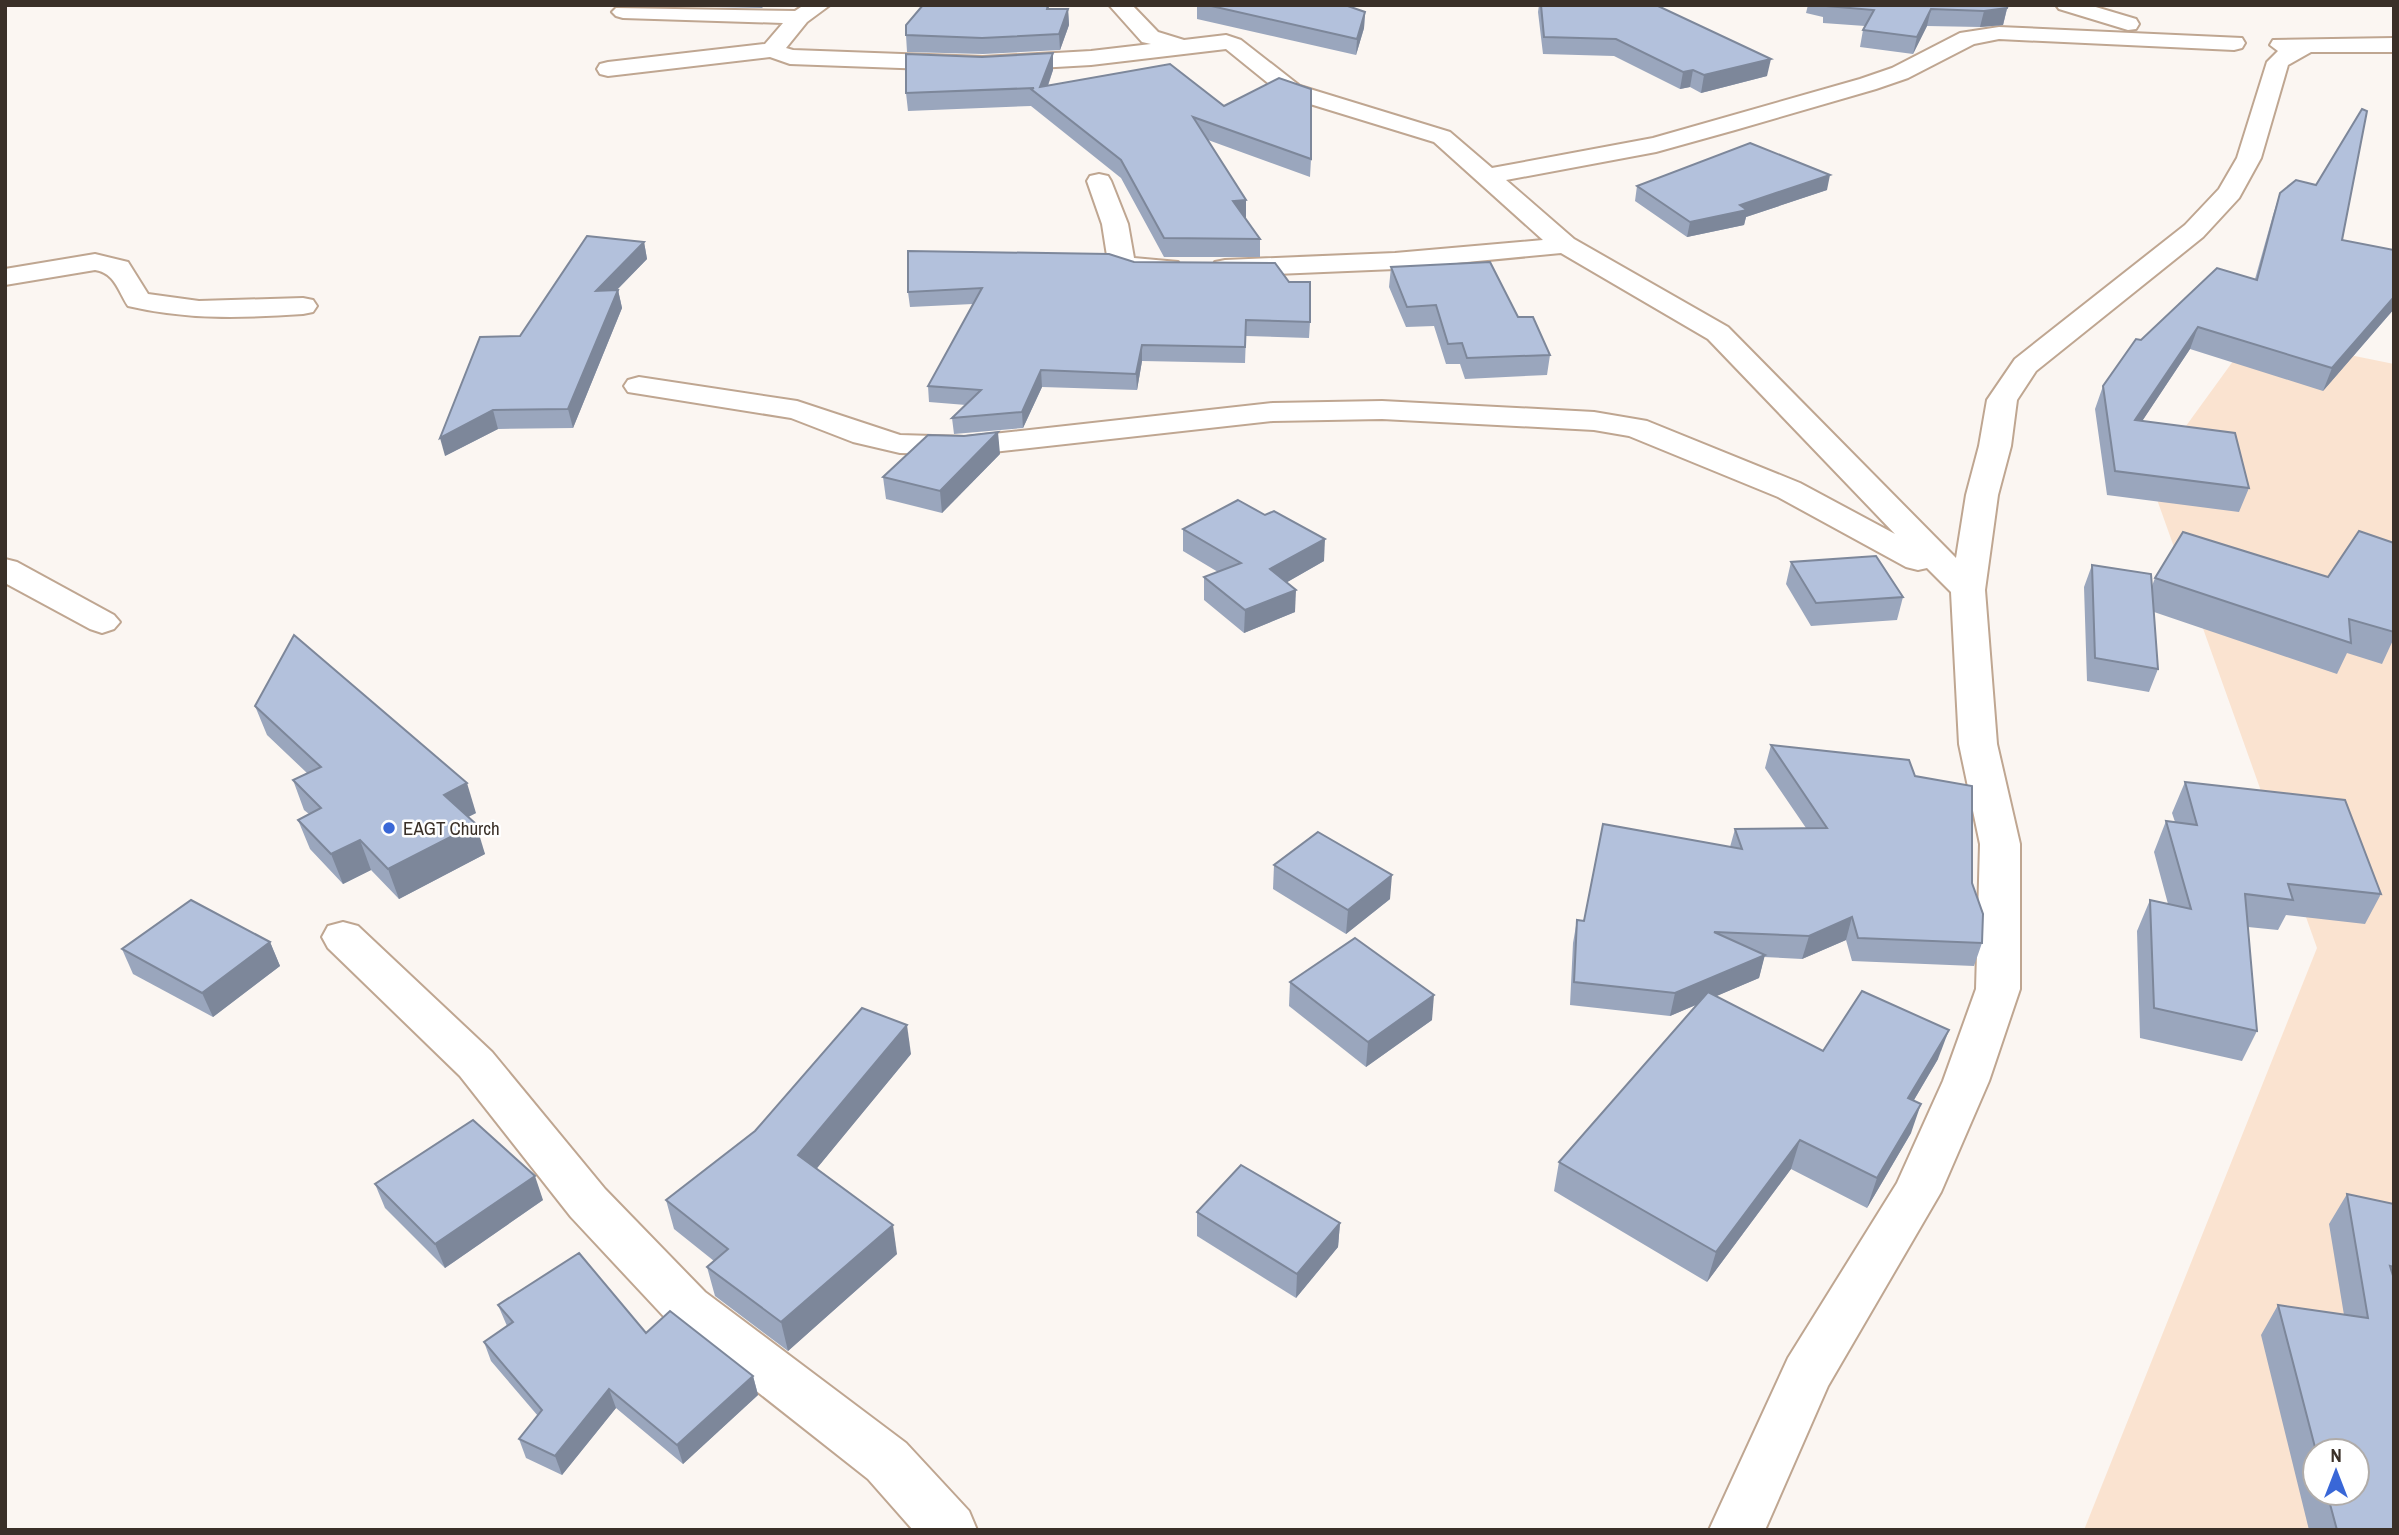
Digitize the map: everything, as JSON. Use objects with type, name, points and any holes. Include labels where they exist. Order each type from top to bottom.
[{"type":"street","points":[[1119,5],[1134,17],[1150,37],[1186,48]]},
{"type":"street","points":[[2066,5],[2121,22],[2234,43]]},
{"type":"street","points":[[772,50],[809,11]]},
{"type":"street","points":[[623,12],[809,11]]},
{"type":"street","points":[[1489,176],[1656,145],[1868,84],[1900,72],[1968,38],[1998,33],[2305,46],[2383,45],[2394,58]]},
{"type":"street","points":[[608,69],[772,50],[790,57],[984,64],[1091,58],[1231,43],[1292,91],[1442,137],[1565,244],[1717,333],[1968,590]]},
{"type":"street","points":[[1737,1530],[1807,1374],[1917,1192],[1966,1081],[1997,989],[2000,844],[1978,744],[1968,590],[1982,495],[2002,400],[2025,365],[2194,231],[2230,193],[2249,158],[2278,62],[2305,46]]},
{"type":"street","points":[[1100,181],[1115,224],[1121,262],[1125,266],[1278,267],[1384,264],[1470,257],[1565,244]]},
{"type":"street","points":[[5,277],[103,263],[120,270],[128,279],[138,300],[152,304],[221,310],[303,306]]},
{"type":"street","points":[[639,386],[797,410],[864,435],[900,444],[923,445],[966,446],[1260,413],[1323,409],[1594,421],[1636,428],[1789,490],[1888,542],[1968,590]]},
{"type":"street","points":[[5,569],[102,622]]},
{"type":"street","points":[[343,937],[476,1064],[588,1203],[687,1307],[887,1461],[949,1530]]},
{"type":"shaded area","points":[[2252,335],[2394,364],[2394,1530],[2084,1530],[2317,948],[2149,477]]},
{"type":"building","points":[[923,5],[1048,5],[1047,9],[1068,9],[1059,34],[982,38],[906,35],[906,25]]},
{"type":"building","points":[[1207,5],[1345,5],[1365,12],[1357,39]]},
{"type":"building","points":[[1541,5],[1656,5],[1771,59],[1704,75],[1693,70],[1683,72],[1616,39],[1544,37]]},
{"type":"building","points":[[1827,5],[2008,5],[2007,8],[1984,11],[1931,9],[1917,37],[1863,30],[1874,10]]},
{"type":"building","points":[[1053,53],[1040,87],[1170,64],[1224,106],[1279,78],[1311,89],[1311,159],[1193,117],[1246,200],[1233,201],[1260,239],[1164,238],[1121,160],[1031,89],[1034,88],[906,93],[906,54],[982,57]]},
{"type":"building","points":[[2362,109],[2367,111],[2342,240],[2394,250],[2394,297],[2332,368],[2198,327],[2135,420],[2235,433],[2249,488],[2115,471],[2103,386],[2136,339],[2141,340],[2217,268],[2257,280],[2280,193],[2296,180],[2316,185]]},
{"type":"building","points":[[1750,143],[1830,175],[1740,205],[1747,210],[1690,222],[1637,186]]},
{"type":"building","points":[[587,236],[644,242],[596,291],[618,290],[568,409],[493,410],[440,438],[480,337],[520,336]]},
{"type":"building","points":[[908,251],[1109,254],[1134,262],[1275,263],[1289,282],[1310,282],[1310,322],[1246,320],[1245,347],[1142,345],[1136,374],[1041,370],[1022,412],[952,418],[981,390],[928,386],[982,288],[908,292]]},
{"type":"building","points":[[1490,262],[1518,317],[1533,317],[1550,355],[1467,358],[1462,343],[1448,344],[1436,305],[1407,307],[1391,267]]},
{"type":"building","points":[[998,432],[940,491],[883,477],[928,435],[964,436]]},
{"type":"building","points":[[1238,500],[1265,515],[1274,511],[1325,539],[1270,569],[1296,590],[1245,610],[1204,577],[1241,563],[1183,529]]},
{"type":"building","points":[[2359,531],[2394,543],[2394,632],[2349,619],[2351,643],[2155,578],[2183,532],[2328,577]]},
{"type":"building","points":[[1876,556],[1903,597],[1816,603],[1791,562]]},
{"type":"building","points":[[2092,565],[2151,574],[2158,669],[2095,658]]},
{"type":"building","points":[[294,635],[467,783],[444,795],[476,824],[388,869],[360,840],[331,854],[298,820],[321,808],[293,780],[321,767],[255,706]]},
{"type":"building","points":[[1771,745],[1909,760],[1915,776],[1972,786],[1972,883],[1983,914],[1982,943],[1858,938],[1852,917],[1809,936],[1714,932],[1765,955],[1675,993],[1574,982],[1577,920],[1584,921],[1603,824],[1742,849],[1735,829],[1827,828]]},
{"type":"building","points":[[2185,782],[2345,800],[2381,894],[2288,884],[2293,900],[2245,894],[2257,1031],[2154,1008],[2150,900],[2191,909],[2166,821],[2197,825]]},
{"type":"building","points":[[1318,832],[1392,875],[1348,910],[1274,865]]},
{"type":"building","points":[[191,900],[270,942],[202,993],[122,949]]},
{"type":"building","points":[[1355,938],[1434,995],[1368,1042],[1290,982]]},
{"type":"building","points":[[1862,991],[1949,1030],[1908,1098],[1921,1104],[1877,1178],[1800,1140],[1716,1252],[1559,1162],[1708,992],[1823,1051]]},
{"type":"building","points":[[862,1008],[907,1025],[798,1155],[893,1225],[781,1322],[707,1267],[728,1249],[666,1200],[755,1131]]},
{"type":"building","points":[[473,1120],[535,1176],[435,1244],[375,1184]]},
{"type":"building","points":[[1241,1165],[1340,1223],[1297,1274],[1197,1212]]},
{"type":"building","points":[[2347,1194],[2394,1204],[2394,1267],[2390,1266],[2394,1279],[2394,1530],[2337,1530],[2331,1507],[2371,1507],[2371,1437],[2312,1437],[2278,1305],[2368,1318]]},
{"type":"building","points":[[579,1253],[646,1333],[670,1311],[753,1376],[677,1445],[609,1389],[555,1456],[519,1439],[542,1410],[484,1342],[513,1322],[498,1305]]},
{"type":"place","name":"EAGT Church","points":[[389,828]]}]
